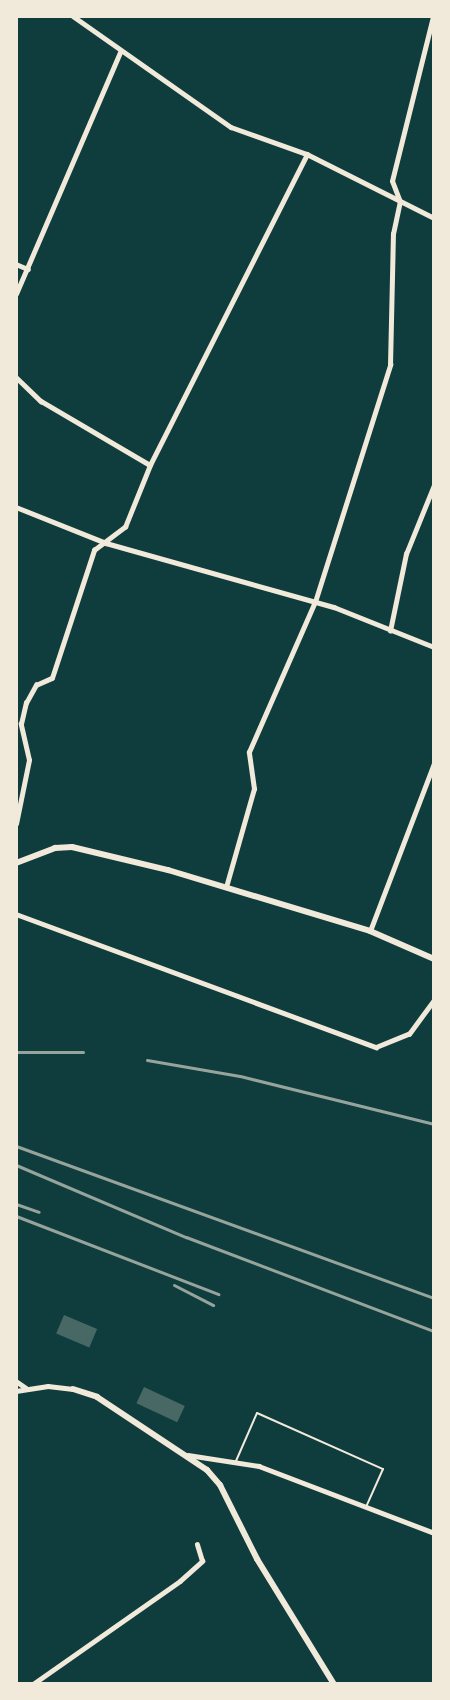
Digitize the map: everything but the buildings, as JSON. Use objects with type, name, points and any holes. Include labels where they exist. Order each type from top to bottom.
[{"type":"street","points":[[73,16],[120,52],[231,127],[307,154],[434,218]]},
{"type":"street","points":[[226,887],[254,789],[249,752],[315,602],[390,365],[393,234],[400,202],[392,182],[433,16]]},
{"type":"street","points":[[16,294],[120,52]]},
{"type":"street","points":[[16,824],[29,760],[21,724],[26,703],[36,685],[52,678],[94,550],[125,527],[150,465],[307,154]]},
{"type":"street","points":[[16,264],[28,269]]},
{"type":"street","points":[[16,377],[41,400],[150,465]]},
{"type":"street","points":[[390,631],[406,554],[434,485]]},
{"type":"street","points":[[16,507],[106,543],[315,602],[434,647]]},
{"type":"street","points":[[370,930],[434,763]]},
{"type":"street","points":[[16,863],[55,848],[72,848],[226,887],[370,930],[434,959]]},
{"type":"street","points":[[16,914],[376,1047],[409,1035],[434,1000]]},
{"type":"street","points":[[16,1381],[26,1388]]},
{"type":"street","points":[[16,1391],[26,1388],[73,1389],[97,1396],[188,1455],[220,1485],[257,1559],[334,1683]]},
{"type":"street","points":[[188,1455],[259,1466],[434,1533]]},
{"type":"street","points":[[33,1683],[114,1630],[202,1561],[197,1545]]},
{"type":"lane","points":[[235,1463],[257,1413],[382,1469],[366,1507]]},
{"type":"railway","points":[[16,1052],[83,1052]]},
{"type":"railway","points":[[147,1060],[240,1076],[434,1124]]},
{"type":"railway","points":[[16,1146],[434,1298]]},
{"type":"railway","points":[[16,1165],[186,1237],[434,1331]]},
{"type":"railway","points":[[16,1204],[39,1212]]},
{"type":"railway","points":[[16,1216],[218,1294]]},
{"type":"railway","points":[[174,1285],[213,1305]]}]
